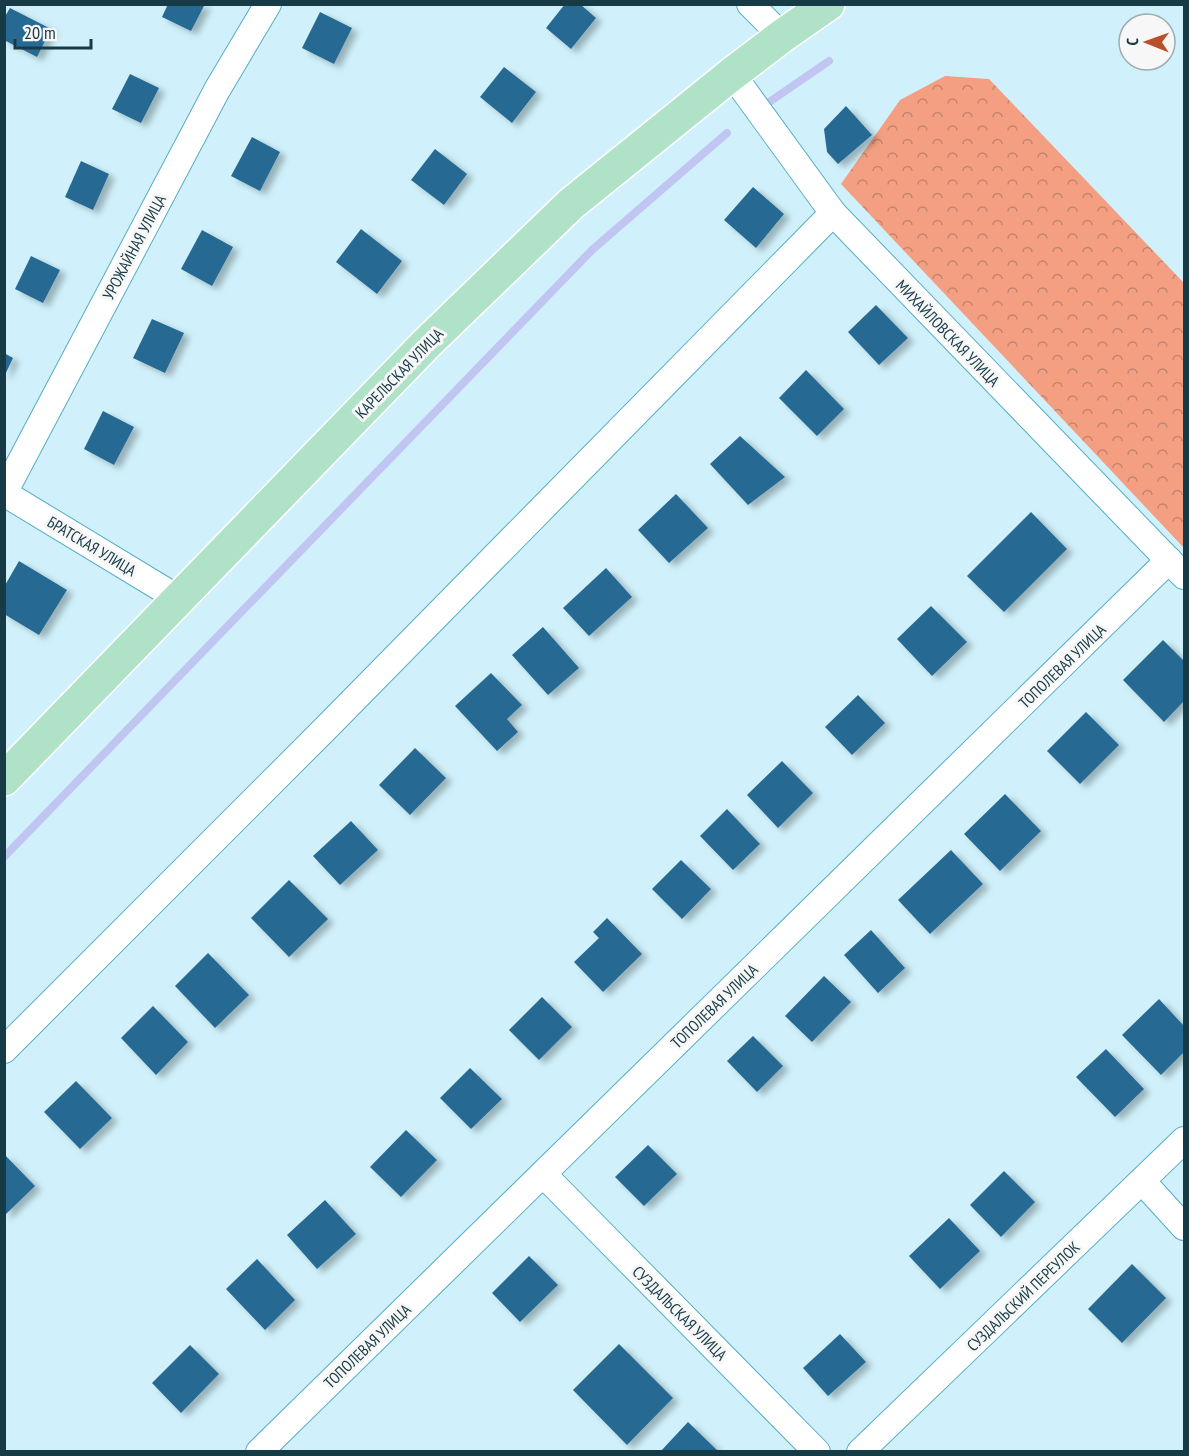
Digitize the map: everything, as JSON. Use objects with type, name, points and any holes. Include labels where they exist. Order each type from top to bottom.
[{"type":"main road","name":"КАРЕЛЬСКАЯ УЛИЦА","points":[[4,779],[427,343],[562,212],[732,74],[828,4]]},
{"type":"street","name":"УРОЖАЙНАЯ УЛИЦА","points":[[4,493],[217,90],[267,4]]},
{"type":"street","points":[[750,4],[782,36]]},
{"type":"street","name":"МИХАЙЛОВСКАЯ УЛИЦА","points":[[732,74],[833,213],[1177,568]]},
{"type":"street","points":[[4,1050],[324,730],[833,213]]},
{"type":"street","name":"БРАТСКАЯ УЛИЦА","points":[[4,493],[179,599]]},
{"type":"street","name":"ТОПОЛЕВАЯ УЛИЦА","points":[[259,1452],[543,1174],[1177,568]]},
{"type":"street","name":"СУЗДАЛЬСКИЙ ПЕРЕУЛОК","points":[[860,1452],[1185,1140]]},
{"type":"street","name":"СУЗДАЛЬСКАЯ УЛИЦА","points":[[543,1174],[816,1452]]},
{"type":"street","points":[[1142,1181],[1185,1227]]},
{"type":"green space","points":[[945,76],[989,79],[1184,283],[1184,548],[841,184],[900,100]]},
{"type":"building","points":[[168,4],[205,4],[191,31],[162,17]]},
{"type":"building","points":[[565,4],[580,4],[596,18],[571,49],[546,28]]},
{"type":"building","points":[[10,8],[51,29],[37,57],[4,40],[4,18]]},
{"type":"building","points":[[320,12],[352,28],[334,64],[302,48]]},
{"type":"building","points":[[504,67],[536,92],[512,123],[480,97]]},
{"type":"building","points":[[130,74],[159,88],[141,123],[112,109]]},
{"type":"building","points":[[846,106],[872,135],[838,164],[827,152],[824,129]]},
{"type":"building","points":[[252,137],[280,152],[260,191],[231,176]]},
{"type":"building","points":[[435,149],[467,174],[444,205],[411,180]]},
{"type":"building","points":[[81,161],[109,174],[93,210],[65,197]]},
{"type":"building","points":[[753,187],[784,214],[756,248],[724,220]]},
{"type":"building","points":[[361,229],[402,261],[377,294],[336,262]]},
{"type":"building","points":[[202,230],[233,247],[212,286],[181,269]]},
{"type":"building","points":[[31,256],[60,270],[43,303],[15,289]]},
{"type":"building","points":[[876,305],[908,338],[879,365],[848,332]]},
{"type":"building","points":[[152,319],[184,333],[165,373],[133,358]]},
{"type":"building","points":[[4,353],[13,358],[4,377]]},
{"type":"building","points":[[806,370],[844,409],[817,436],[779,398]]},
{"type":"building","points":[[103,411],[134,427],[114,465],[84,449]]},
{"type":"building","points":[[740,436],[785,477],[748,505],[710,464]]},
{"type":"building","points":[[676,494],[708,528],[669,563],[638,530]]},
{"type":"building","points":[[1031,512],[1067,549],[1004,612],[967,576]]},
{"type":"building","points":[[19,561],[67,590],[39,635],[4,614],[4,587]]},
{"type":"building","points":[[606,568],[632,597],[589,636],[563,608]]},
{"type":"building","points":[[931,606],[967,642],[932,676],[897,639]]},
{"type":"building","points":[[543,627],[579,668],[548,695],[512,655]]},
{"type":"building","points":[[1163,640],[1184,661],[1184,701],[1164,722],[1123,680]]},
{"type":"building","points":[[491,673],[522,705],[507,719],[518,732],[497,751],[455,706]]},
{"type":"building","points":[[858,695],[885,723],[852,755],[825,727]]},
{"type":"building","points":[[1086,712],[1119,745],[1080,784],[1047,751]]},
{"type":"building","points":[[415,748],[446,778],[410,815],[379,785]]},
{"type":"building","points":[[782,761],[813,793],[778,828],[747,795]]},
{"type":"building","points":[[1005,794],[1041,831],[1000,871],[964,834]]},
{"type":"building","points":[[727,809],[760,844],[733,870],[700,836]]},
{"type":"building","points":[[351,821],[378,850],[340,885],[313,856]]},
{"type":"building","points":[[951,850],[983,884],[930,934],[898,900]]},
{"type":"building","points":[[681,860],[711,889],[682,919],[652,889]]},
{"type":"building","points":[[289,880],[328,919],[289,957],[251,918]]},
{"type":"building","points":[[607,918],[642,954],[603,992],[574,962],[599,938],[593,932]]},
{"type":"building","points":[[871,930],[905,968],[878,993],[844,955]]},
{"type":"building","points":[[208,953],[249,995],[215,1028],[175,986]]},
{"type":"building","points":[[824,976],[851,1002],[812,1042],[785,1016]]},
{"type":"building","points":[[542,997],[572,1027],[539,1060],[509,1030]]},
{"type":"building","points":[[1159,999],[1184,1026],[1184,1052],[1161,1075],[1122,1035]]},
{"type":"building","points":[[153,1006],[188,1042],[156,1075],[121,1038]]},
{"type":"building","points":[[753,1036],[783,1066],[757,1092],[727,1061]]},
{"type":"building","points":[[1106,1049],[1144,1089],[1115,1117],[1076,1077]]},
{"type":"building","points":[[470,1068],[502,1099],[471,1129],[440,1098]]},
{"type":"building","points":[[76,1081],[112,1118],[80,1149],[44,1112]]},
{"type":"building","points":[[406,1130],[437,1160],[401,1197],[370,1167]]},
{"type":"building","points":[[648,1145],[677,1174],[644,1206],[615,1177]]},
{"type":"building","points":[[4,1154],[35,1186],[4,1216]]},
{"type":"building","points":[[1004,1171],[1035,1202],[1001,1237],[970,1205]]},
{"type":"building","points":[[325,1200],[356,1234],[317,1269],[287,1235]]},
{"type":"building","points":[[949,1218],[980,1251],[940,1289],[909,1256]]},
{"type":"building","points":[[529,1256],[558,1285],[520,1322],[492,1293]]},
{"type":"building","points":[[257,1259],[295,1300],[265,1330],[226,1289]]},
{"type":"building","points":[[1132,1264],[1166,1298],[1122,1343],[1088,1309]]},
{"type":"building","points":[[840,1334],[866,1362],[828,1396],[803,1368]]},
{"type":"building","points":[[619,1344],[673,1398],[627,1445],[573,1390]]},
{"type":"building","points":[[190,1345],[219,1374],[181,1413],[152,1383]]},
{"type":"building","points":[[688,1422],[719,1452],[660,1452]]},
{"type":"waterway","points":[[762,107],[829,61]]},
{"type":"waterway","points":[[4,857],[592,250],[727,133]]}]
